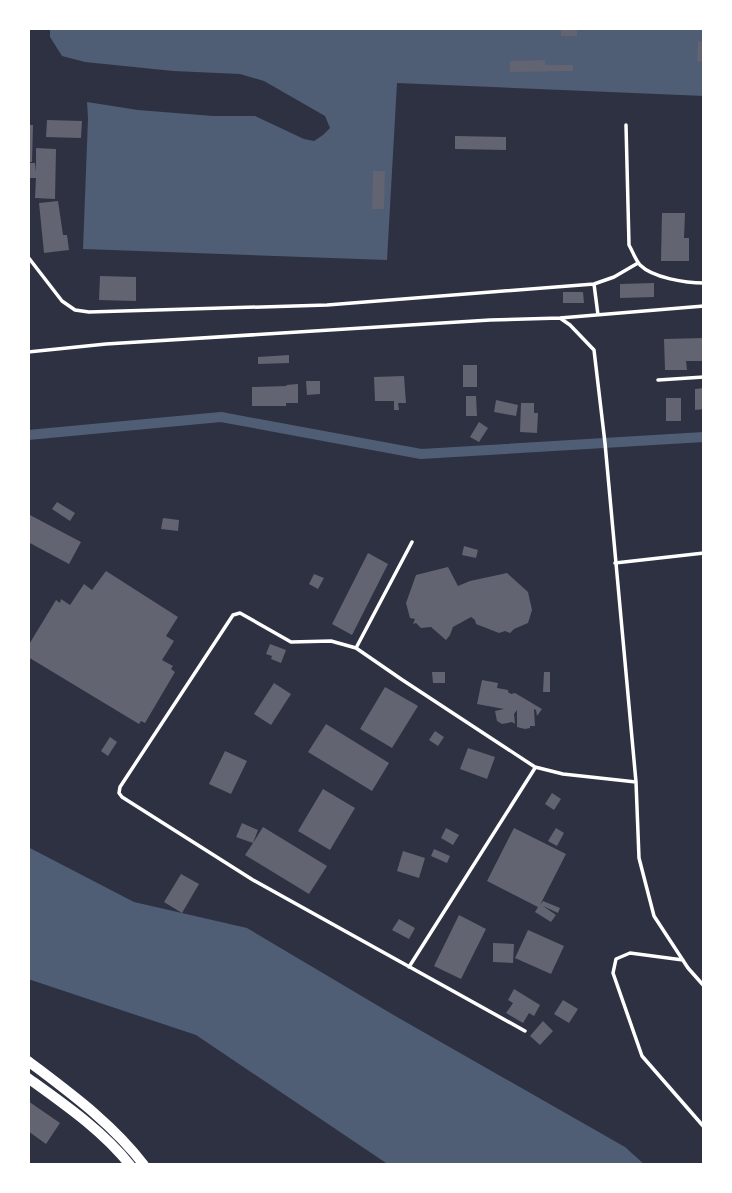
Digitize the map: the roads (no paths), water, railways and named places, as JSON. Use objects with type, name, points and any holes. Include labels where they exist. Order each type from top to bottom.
[{"type":"highway","points":[[28,1061],[87,1106],[130,1147],[144,1165]]},
{"type":"highway","points":[[28,1078],[68,1107],[130,1165]]},
{"type":"lane","points":[[626,125],[629,245],[638,263],[648,272],[688,283],[704,283]]},
{"type":"lane","points":[[28,257],[62,301],[75,310],[89,312],[327,305],[594,284],[614,277],[638,263]]},
{"type":"lane","points":[[594,284],[598,314]]},
{"type":"lane","points":[[28,352],[188,338],[560,318],[704,306]]},
{"type":"lane","points":[[560,318],[594,350],[636,782],[639,858],[654,916],[683,960],[704,985]]},
{"type":"lane","points":[[658,380],[704,377]]},
{"type":"lane","points":[[356,648],[412,542]]},
{"type":"lane","points":[[615,564],[704,553]]},
{"type":"lane","points":[[525,1031],[253,880],[119,793],[120,787],[233,615],[240,613],[291,642],[331,641],[356,648],[535,767],[563,774],[636,782]]},
{"type":"lane","points":[[409,967],[535,767]]},
{"type":"lane","points":[[683,960],[630,953],[616,959],[613,973],[642,1056],[704,1127]]},
{"type":"water","points":[[50,28],[704,28],[704,96],[397,83],[387,260],[83,249],[87,102],[138,110],[213,116],[255,116],[314,141],[330,128],[325,116],[264,81],[240,74],[173,71],[85,62],[62,56],[50,37]]},
{"type":"water","points":[[28,847],[134,902],[247,928],[625,1147],[645,1165],[389,1165],[196,1035],[28,979]]},
{"type":"waterway","points":[[28,435],[221,417],[421,454],[704,437]]}]
